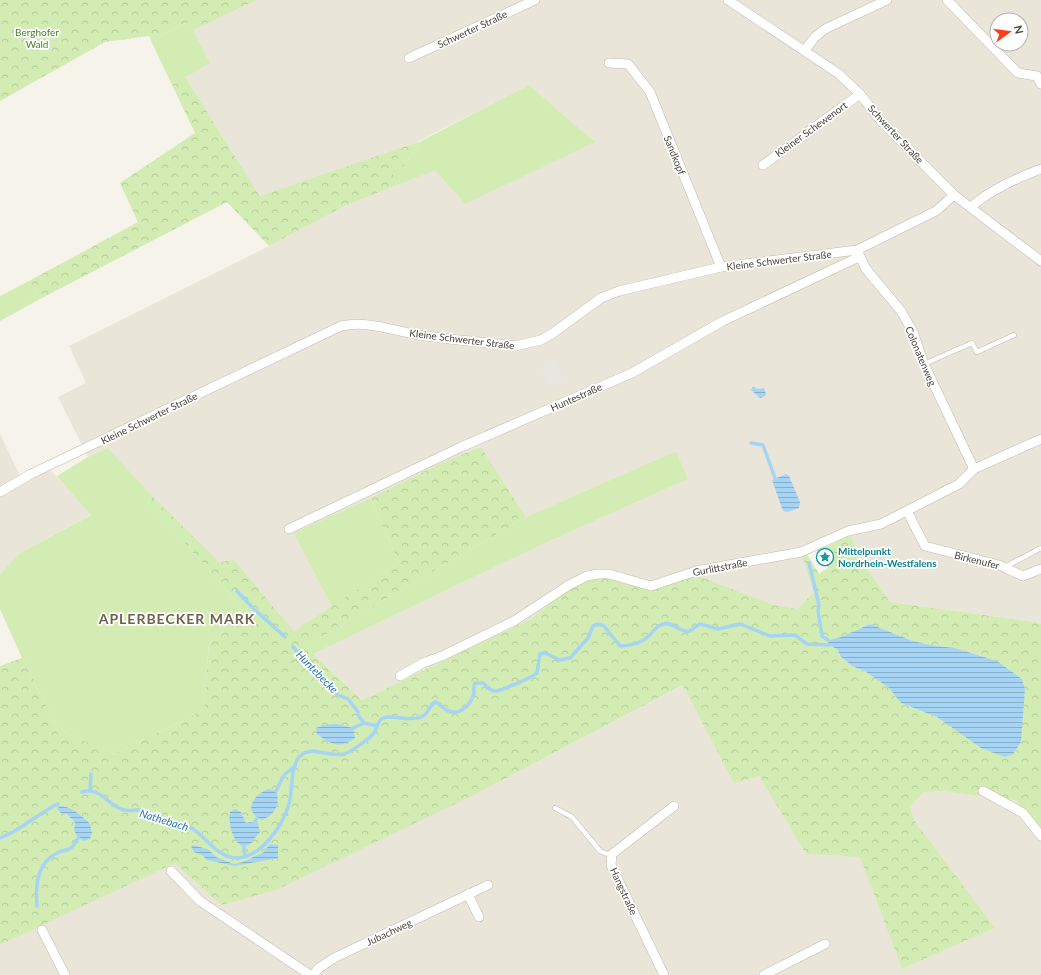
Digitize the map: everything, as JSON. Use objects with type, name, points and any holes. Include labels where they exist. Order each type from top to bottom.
[{"type":"street","name":"Schwerter Straße","points":[[409,58],[535,0]]},
{"type":"street","name":"Schwerter Straße","points":[[728,0],[839,74],[860,94],[881,120],[954,195],[1041,261]]},
{"type":"street","points":[[805,50],[818,33],[887,0]]},
{"type":"street","points":[[947,0],[1018,73],[1037,76],[1041,84]]},
{"type":"street","name":"Sandkopf","points":[[609,63],[628,64],[650,92],[721,267]]},
{"type":"street","name":"Kleiner Schewenort","points":[[763,165],[860,94]]},
{"type":"street","points":[[971,207],[991,192],[1011,181],[1041,170]]},
{"type":"street","name":"Kleine Schwerter Straße","points":[[0,492],[31,474],[341,326],[354,323],[369,324],[420,335],[515,346],[528,344],[553,333],[601,298],[619,291],[721,267],[858,253],[936,211],[954,195]]},
{"type":"street","name":"Colonatenweg","points":[[858,253],[866,269],[901,311],[913,332],[924,364],[974,469]]},
{"type":"street","name":"Huntestraße","points":[[289,529],[461,446],[521,422],[632,373],[723,322],[858,253]]},
{"type":"street","name":"Gurlittstraße","points":[[400,676],[423,663],[442,656],[514,621],[568,585],[587,576],[609,574],[651,586],[696,571],[801,552],[848,532],[880,524],[959,484],[974,469],[1041,439]]},
{"type":"street","name":"Birkenufer","points":[[907,511],[925,546],[1005,567],[1023,576],[1041,569]]},
{"type":"street","points":[[983,791],[1022,813],[1041,836]]},
{"type":"street","name":"Hangstraße","points":[[664,975],[611,865],[612,856],[620,848],[674,806]]},
{"type":"street","points":[[171,871],[200,901],[310,975]]},
{"type":"street","name":"Jubachweg","points":[[313,975],[319,968],[334,958],[488,885]]},
{"type":"street","points":[[468,894],[479,917]]},
{"type":"street","points":[[42,930],[65,975]]},
{"type":"street","points":[[764,975],[825,944]]},
{"type":"lane","points":[[924,364],[972,343],[977,352],[1014,335]]},
{"type":"lane","points":[[1005,567],[1041,548]]},
{"type":"lane","points":[[555,808],[572,817],[600,852],[612,856]]},
{"type":"shaded area","points":[[257,0],[1041,0],[1041,623],[890,602],[856,552],[852,537],[849,536],[807,554],[814,592],[798,609],[774,605],[745,595],[650,589],[570,588],[531,619],[362,700],[313,654],[543,544],[688,479],[676,451],[526,517],[481,447],[443,462],[371,498],[295,533],[332,607],[294,631],[234,560],[219,562],[162,507],[108,448],[88,457],[58,397],[86,383],[69,346],[269,246],[345,206],[435,169],[464,203],[595,142],[529,85],[387,157],[260,196],[185,77],[210,63],[193,30]]},
{"type":"shaded area","points":[[555,359],[564,381],[548,387],[540,365]]},
{"type":"shaded area","points":[[0,434],[20,476],[45,464],[92,514],[20,553],[0,574]]},
{"type":"shaded area","points":[[684,685],[734,784],[759,776],[806,854],[860,856],[902,969],[995,928],[914,820],[910,807],[923,791],[940,791],[1015,800],[1041,827],[1041,975],[0,975],[0,945],[175,862],[221,905],[480,792]]},
{"type":"green space","name":"Berghofer Wald","points":[[0,0],[257,0],[193,30],[189,22],[163,35],[152,43],[149,36],[105,42],[0,101]]},
{"type":"green space","points":[[189,22],[210,63],[172,85],[152,43],[163,35]]},
{"type":"green space","points":[[185,77],[260,196],[421,141],[404,166],[391,170],[397,185],[345,206],[269,246],[227,202],[40,299],[29,281],[138,222],[120,183],[195,133],[172,85]]},
{"type":"green space","points":[[529,85],[595,142],[465,204],[435,170],[397,185],[391,170],[404,166],[421,141]]},
{"type":"green space","points":[[29,281],[40,299],[0,321],[0,296]]},
{"type":"green space","points":[[481,447],[526,517],[306,646],[362,700],[531,619],[570,588],[587,580],[599,577],[650,589],[695,575],[774,605],[798,609],[814,592],[802,555],[807,554],[819,574],[828,568],[817,551],[849,536],[852,537],[856,552],[890,602],[1041,623],[1041,827],[1015,800],[940,791],[923,792],[910,807],[914,820],[995,928],[902,969],[860,857],[806,854],[759,776],[734,784],[683,685],[480,792],[276,890],[221,905],[175,863],[0,945],[0,666],[22,658],[58,729],[114,754],[204,710],[209,643],[246,612],[148,502],[153,497],[219,562],[234,560],[294,631],[399,563],[371,498],[443,462]],"holes":[[[870,624],[913,641],[955,648],[997,661],[1022,679],[1025,689],[1023,707],[952,727],[937,717],[901,703],[889,688],[866,672],[852,666],[841,657],[837,649],[828,640],[841,637]],[[64,806],[82,816],[90,824],[74,830],[75,822],[65,814]],[[241,812],[246,823],[233,831],[229,823]]]},
{"type":"green space","points":[[108,448],[153,497],[148,502],[246,612],[209,643],[204,710],[114,754],[58,729],[22,658],[0,609],[0,574],[20,553],[91,515],[57,476],[88,457]]},
{"type":"green space","points":[[676,451],[688,479],[543,544],[313,654],[306,646],[526,517]]},
{"type":"green space","points":[[371,498],[399,563],[332,607],[294,533]]},
{"type":"water","points":[[753,387],[758,389],[764,388],[766,394],[765,396],[760,398],[751,390]]},
{"type":"water","points":[[786,474],[789,476],[800,502],[799,508],[788,512],[783,511],[772,480]]},
{"type":"water","points":[[870,624],[913,641],[955,648],[997,661],[1022,679],[1025,689],[1021,742],[1013,754],[1005,757],[981,748],[937,717],[901,703],[889,688],[866,672],[852,666],[841,657],[837,649],[829,645],[828,640],[841,637]]},
{"type":"water","points":[[337,724],[353,728],[355,738],[345,744],[336,744],[327,741],[317,734],[316,728],[324,725]]},
{"type":"water","points":[[268,789],[276,791],[278,800],[276,808],[273,812],[267,818],[262,820],[256,816],[251,808],[254,800],[262,792]]},
{"type":"water","points":[[60,806],[72,809],[88,821],[92,833],[90,839],[84,841],[78,838],[74,830],[75,822],[66,814],[61,813],[57,809]]},
{"type":"water","points":[[235,809],[241,812],[246,823],[251,822],[258,824],[260,832],[250,844],[243,847],[236,840],[230,827],[230,812]]},
{"type":"water","points":[[270,844],[278,845],[278,858],[235,866],[207,860],[202,855],[194,852],[191,846],[194,845],[209,850],[216,857],[234,864],[243,862],[264,852]]},
{"type":"waterway","points":[[751,443],[763,445],[775,478]]},
{"type":"waterway","points":[[809,563],[819,605],[818,611],[822,636],[828,640]]},
{"type":"waterway","name":"Huntebecke","points":[[237,591],[253,608],[285,637]]},
{"type":"waterway","name":"Nathebach","points":[[82,792],[88,791],[99,794],[113,805],[124,810],[139,810],[157,819],[186,825],[196,831],[218,851],[230,857],[237,858],[255,852],[263,846],[277,830],[289,804],[294,767],[299,757],[303,753],[314,751],[339,755],[345,754],[360,745],[372,735],[383,718],[390,717],[411,719],[421,717],[435,702],[448,711],[457,712],[465,708],[473,697],[475,683],[483,683],[490,690],[496,691],[537,673],[540,654],[545,653],[560,660],[570,658],[588,638],[593,626],[599,624],[604,626],[620,646],[631,645],[639,642],[649,636],[658,626],[663,624],[670,624],[685,631],[689,631],[700,624],[718,629],[740,624],[770,636],[795,635],[807,644],[829,645]]},
{"type":"waterway","name":"Huntebecke","points":[[293,647],[336,694],[348,699],[358,712]]},
{"type":"waterway","name":"Huntebecke","points":[[358,715],[364,723]]},
{"type":"waterway","name":"Huntebecke","points":[[353,728],[364,723],[377,726]]},
{"type":"waterway","points":[[276,791],[284,775],[295,766]]},
{"type":"waterway","points":[[90,790],[91,774]]},
{"type":"waterway","name":"Nathebach","points":[[0,838],[15,831],[43,812],[58,804]]},
{"type":"waterway","points":[[254,823],[257,818]]},
{"type":"waterway","points":[[37,906],[36,891],[41,869],[50,857],[71,848],[78,838]]},
{"type":"waterway","points":[[244,846],[245,856]]},
{"type":"place","name":"Mittelpunkt Nordrhein-Westfalens","points":[[825,557]]},
{"type":"district","name":"APLERBECKER MARK","points":[[177,619]]}]
